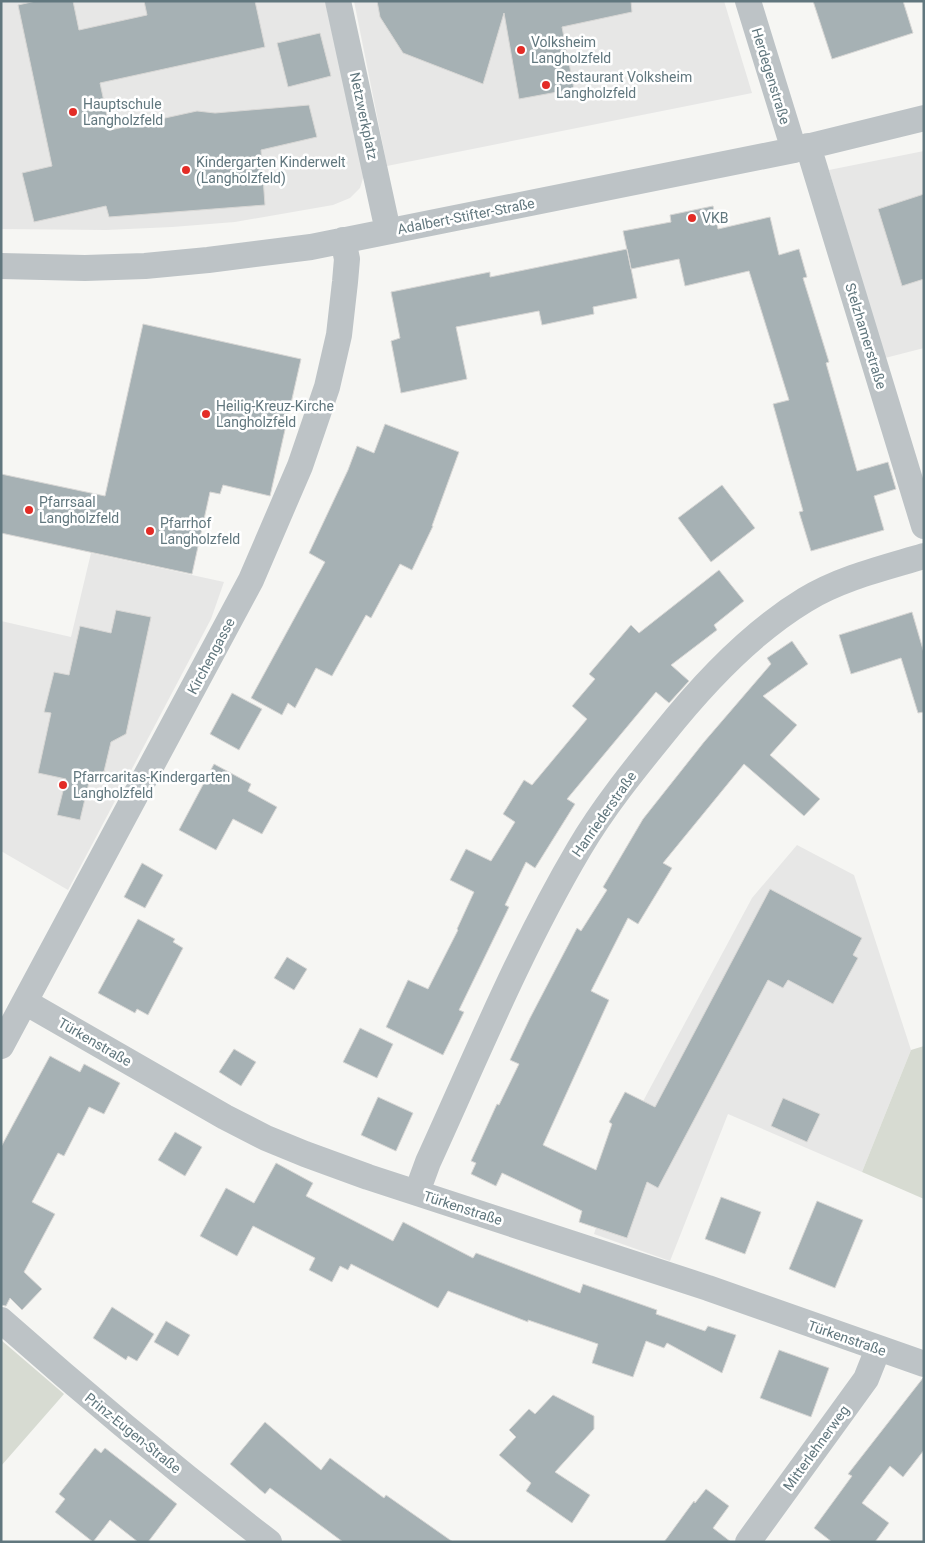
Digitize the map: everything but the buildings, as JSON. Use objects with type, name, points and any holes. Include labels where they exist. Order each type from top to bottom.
[{"type":"street","name":"Netzwerkplatz","points":[[338,1],[388,231]]},
{"type":"street","name":"Herdegenstraße","points":[[748,1],[801,148]]},
{"type":"street","name":"Adalbert-Stifter-Straße","points":[[1,266],[85,268],[145,266],[311,247],[801,148],[924,118]]},
{"type":"street","name":"Stelzhamerstraße","points":[[801,148],[924,526]]},
{"type":"street","name":"Kirchengasse","points":[[1,1046],[251,580],[306,453],[327,387],[339,335],[347,259],[343,240]]},
{"type":"street","name":"Hanriederstraße","points":[[417,1192],[428,1162],[509,983],[557,888],[601,814],[666,730],[710,680],[742,649],[775,621],[806,599],[844,582],[924,556]]},
{"type":"street","name":"Türkenstraße","points":[[25,1002],[225,1118],[305,1154],[368,1177],[708,1288],[878,1350],[924,1364]]},
{"type":"street","name":"Prinz-Eugen-Straße","points":[[1,1320],[78,1388],[198,1487],[269,1542]]},
{"type":"street","name":"Mitterlehnerweg","points":[[748,1542],[866,1379],[878,1350]]},
{"type":"shaded area","points":[[1,1],[325,1],[364,175],[360,188],[350,198],[333,205],[235,222],[106,230],[1,229]]},
{"type":"shaded area","points":[[354,1],[724,1],[752,93],[387,166]]},
{"type":"shaded area","points":[[924,151],[924,348],[885,358],[829,170]]},
{"type":"shaded area","name":"Pfarrcaritas-Kindergarten Langholzfeld","points":[[91,553],[224,582],[211,619],[68,890],[1,851],[1,621],[71,637]]},
{"type":"shaded area","points":[[797,845],[854,875],[911,1050],[862,1172],[728,1114],[670,1261],[594,1234],[626,1133],[752,898]]},
{"type":"shaded area","points":[[924,1046],[924,1199],[862,1172],[911,1050]]},
{"type":"shaded area","points":[[1,1340],[64,1394],[1,1466]]},
{"type":"place","name":"Volksheim Langholzfeld","points":[[521,50]]},
{"type":"place","name":"Restaurant Volksheim Langholzfeld","points":[[546,85]]},
{"type":"place","name":"Hauptschule Langholzfeld","points":[[73,112]]},
{"type":"place","name":"Kindergarten Kinderwelt (Langholzfeld)","points":[[186,170]]},
{"type":"place","name":"VKB","points":[[692,218]]},
{"type":"place","name":"Heilig-Kreuz-Kirche Langholzfeld","points":[[206,414]]},
{"type":"place","name":"Pfarrsaal Langholzfeld","points":[[29,510]]},
{"type":"place","name":"Pfarrhof Langholzfeld","points":[[150,531]]},
{"type":"place","name":"Pfarrcaritas-Kindergarten Langholzfeld","points":[[63,785]]}]
